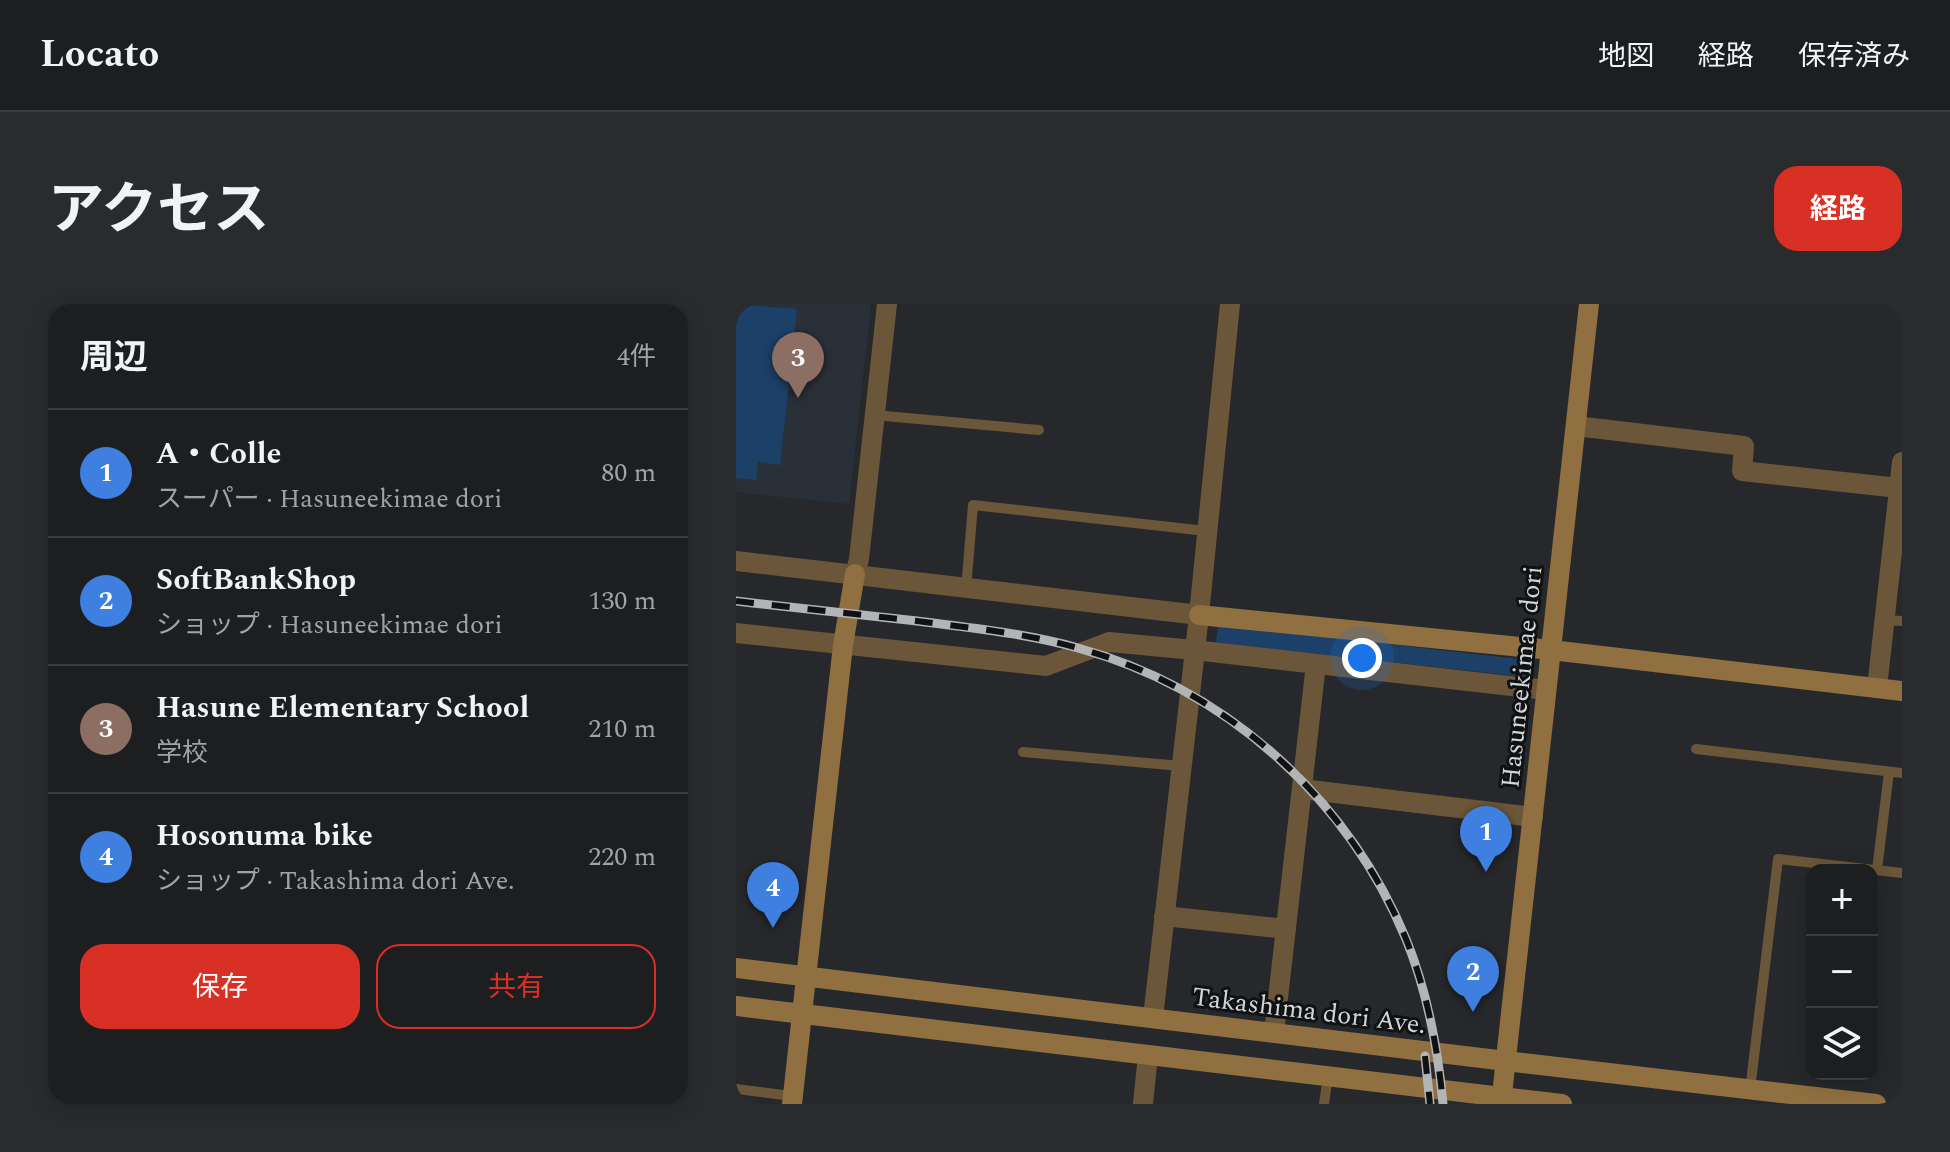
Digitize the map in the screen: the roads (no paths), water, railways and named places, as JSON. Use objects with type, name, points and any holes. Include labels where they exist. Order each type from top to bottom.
[{"type":"street","points":[[792,1100],[843,645],[859,559],[887,304]]},
{"type":"street","points":[[1153,1018],[1199,615],[1230,304]]},
{"type":"street","name":"Hasuneekimae dori","points":[[1501,1100],[1589,304]]},
{"type":"street","points":[[1576,426],[1744,446],[1742,471],[1899,488]]},
{"type":"street","points":[[1877,688],[1893,620],[1902,462]]},
{"type":"street","points":[[736,561],[1902,691]]},
{"type":"street","points":[[736,633],[1046,666],[1109,642],[1546,690]]},
{"type":"street","points":[[1274,1033],[1316,664]]},
{"type":"street","points":[[1302,789],[1533,817]]},
{"type":"street","points":[[1164,916],[1286,929]]},
{"type":"street","name":"Takashima dori Ave.","points":[[736,968],[1876,1104]]},
{"type":"street","points":[[736,1006],[1328,1076],[1501,1100],[1562,1104]]},
{"type":"street","points":[[1143,1104],[1148,1055]]},
{"type":"lane","points":[[874,415],[1039,430]]},
{"type":"lane","points":[[966,589],[973,505],[1206,531]]},
{"type":"lane","points":[[1696,749],[1902,773]]},
{"type":"lane","points":[[1023,752],[1181,766]]},
{"type":"lane","points":[[1878,864],[1889,772]]},
{"type":"lane","points":[[1750,1090],[1778,859],[1823,864]]},
{"type":"lane","points":[[1878,870],[1902,873]]},
{"type":"lane","points":[[1324,1104],[1328,1076]]},
{"type":"lane","points":[[736,1089],[792,1100]]},
{"type":"railway","points":[[736,601],[917,621],[1058,643],[1132,666],[1183,691],[1231,721],[1275,756],[1315,795],[1351,839],[1381,887],[1406,939],[1420,979],[1435,1041],[1443,1104]]},
{"type":"railway","points":[[1425,1056],[1430,1104]]},
{"type":"place","name":"Hasune Elementary School","points":[[798,398]]},
{"type":"place","name":"A・Colle","points":[[1486,872]]},
{"type":"place","name":"Hosonuma bike","points":[[773,928]]},
{"type":"place","name":"SoftBankShop","points":[[1473,1012]]}]
